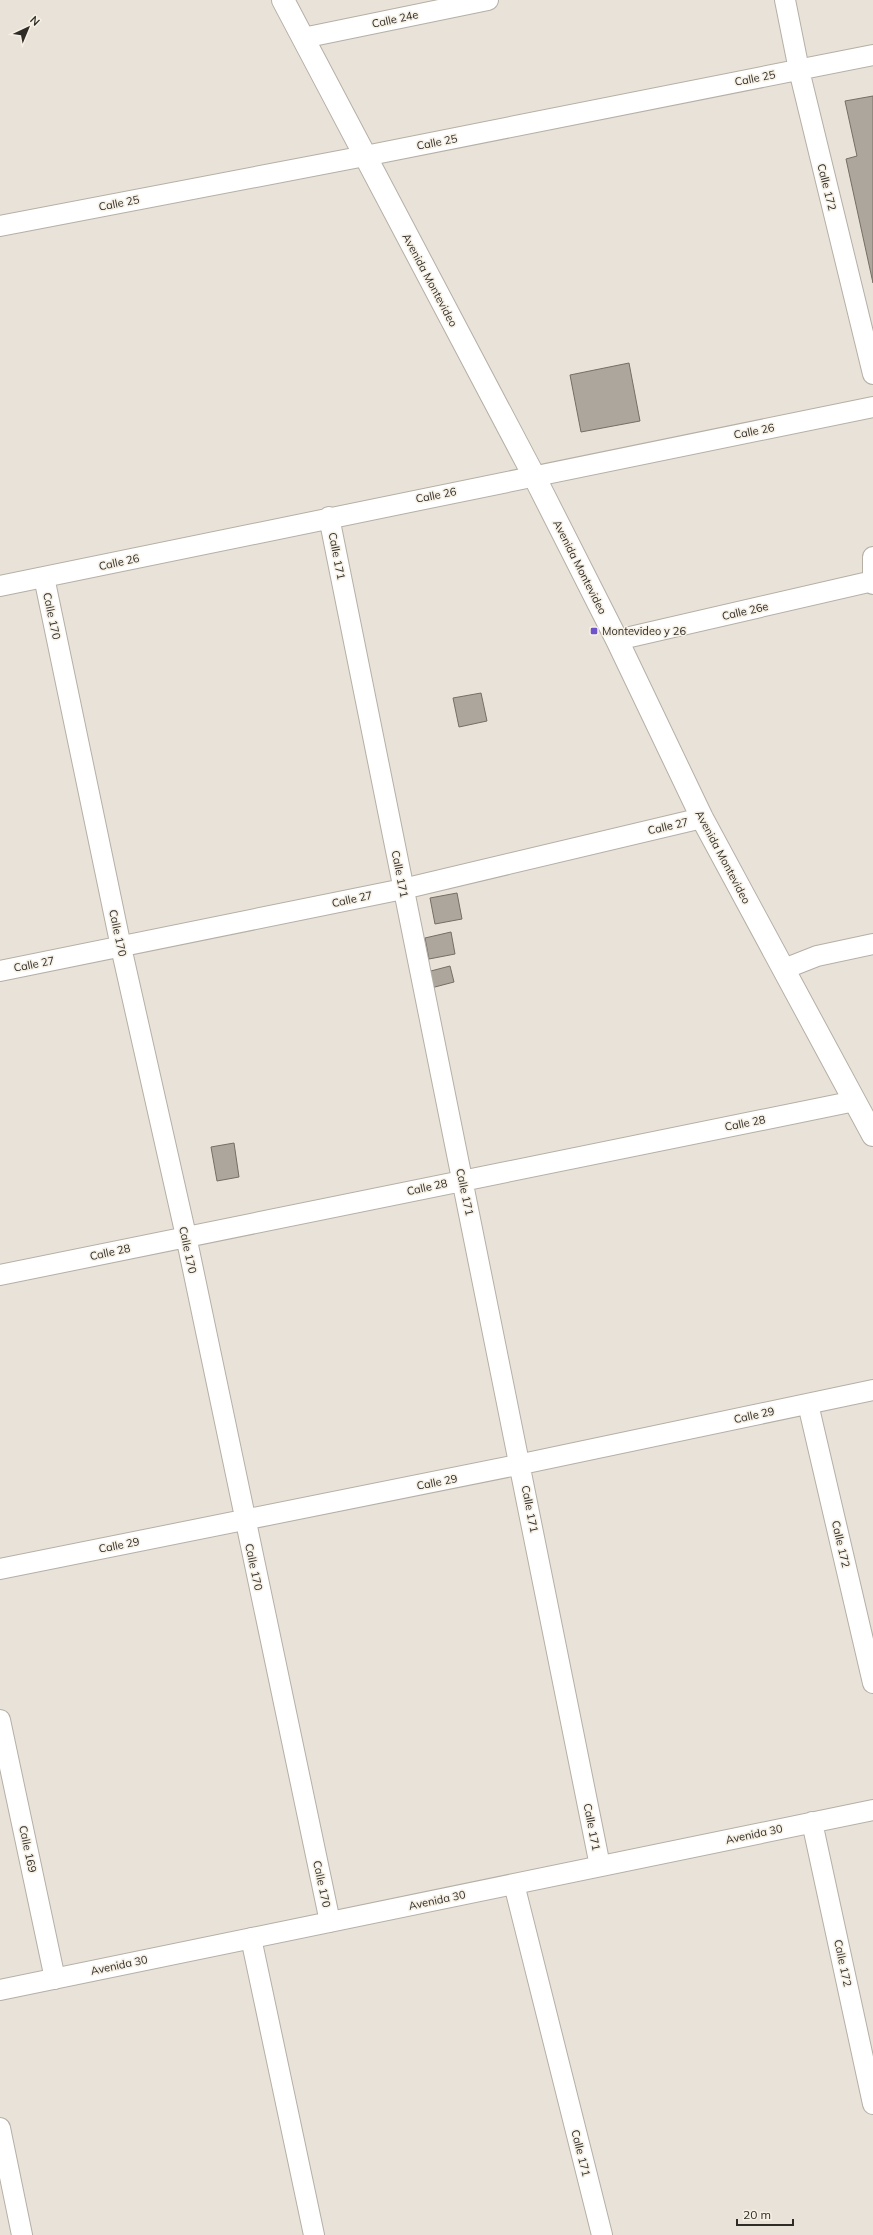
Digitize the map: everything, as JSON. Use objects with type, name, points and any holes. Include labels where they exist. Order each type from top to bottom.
[{"type":"main road","name":"Avenida Montevideo","points":[[283,0],[534,476],[617,640],[702,818],[873,1135]]},
{"type":"street","name":"Calle 24e","points":[[303,38],[488,0]]},
{"type":"street","name":"Calle 172","points":[[785,0],[799,70],[873,374]]},
{"type":"street","name":"Calle 25","points":[[0,226],[364,156],[873,54]]},
{"type":"street","name":"Calle 26","points":[[0,586],[329,517],[873,407]]},
{"type":"street","name":"Calle 171","points":[[329,517],[402,888],[522,1464],[600,1866]]},
{"type":"street","points":[[873,557],[873,582]]},
{"type":"street","name":"Calle 170","points":[[44,577],[121,947],[186,1236],[244,1520],[330,1922]]},
{"type":"street","name":"Calle 26e","points":[[617,640],[873,582]]},
{"type":"street","name":"Calle 27","points":[[0,971],[402,888],[702,818]]},
{"type":"street","points":[[784,969],[817,956],[873,944]]},
{"type":"street","name":"Calle 28","points":[[0,1275],[855,1101]]},
{"type":"street","name":"Calle 29","points":[[0,1568],[522,1464],[873,1390]]},
{"type":"street","name":"Calle 172","points":[[808,1404],[873,1684]]},
{"type":"street","name":"Calle 169","points":[[0,1720],[55,1979]]},
{"type":"street","name":"Avenida 30","points":[[0,1990],[873,1810]]},
{"type":"street","name":"Calle 172","points":[[812,1822],[873,2104]]},
{"type":"street","name":"Calle 171","points":[[514,1884],[602,2235]]},
{"type":"street","points":[[251,1938],[314,2235]]},
{"type":"street","points":[[0,2128],[22,2235]]},
{"type":"building","points":[[873,96],[873,283],[846,159],[857,156],[845,101]]},
{"type":"building","points":[[629,363],[640,421],[581,432],[570,375]]},
{"type":"building","points":[[481,693],[487,721],[459,727],[453,698]]},
{"type":"building","points":[[457,893],[462,919],[435,924],[430,898]]},
{"type":"building","points":[[451,932],[455,954],[429,959],[425,938]]},
{"type":"building","points":[[450,966],[454,982],[431,988],[427,972]]},
{"type":"building","points":[[234,1143],[239,1177],[217,1181],[211,1147]]},
{"type":"place","name":"Montevideo y 26","points":[[594,631]]}]
